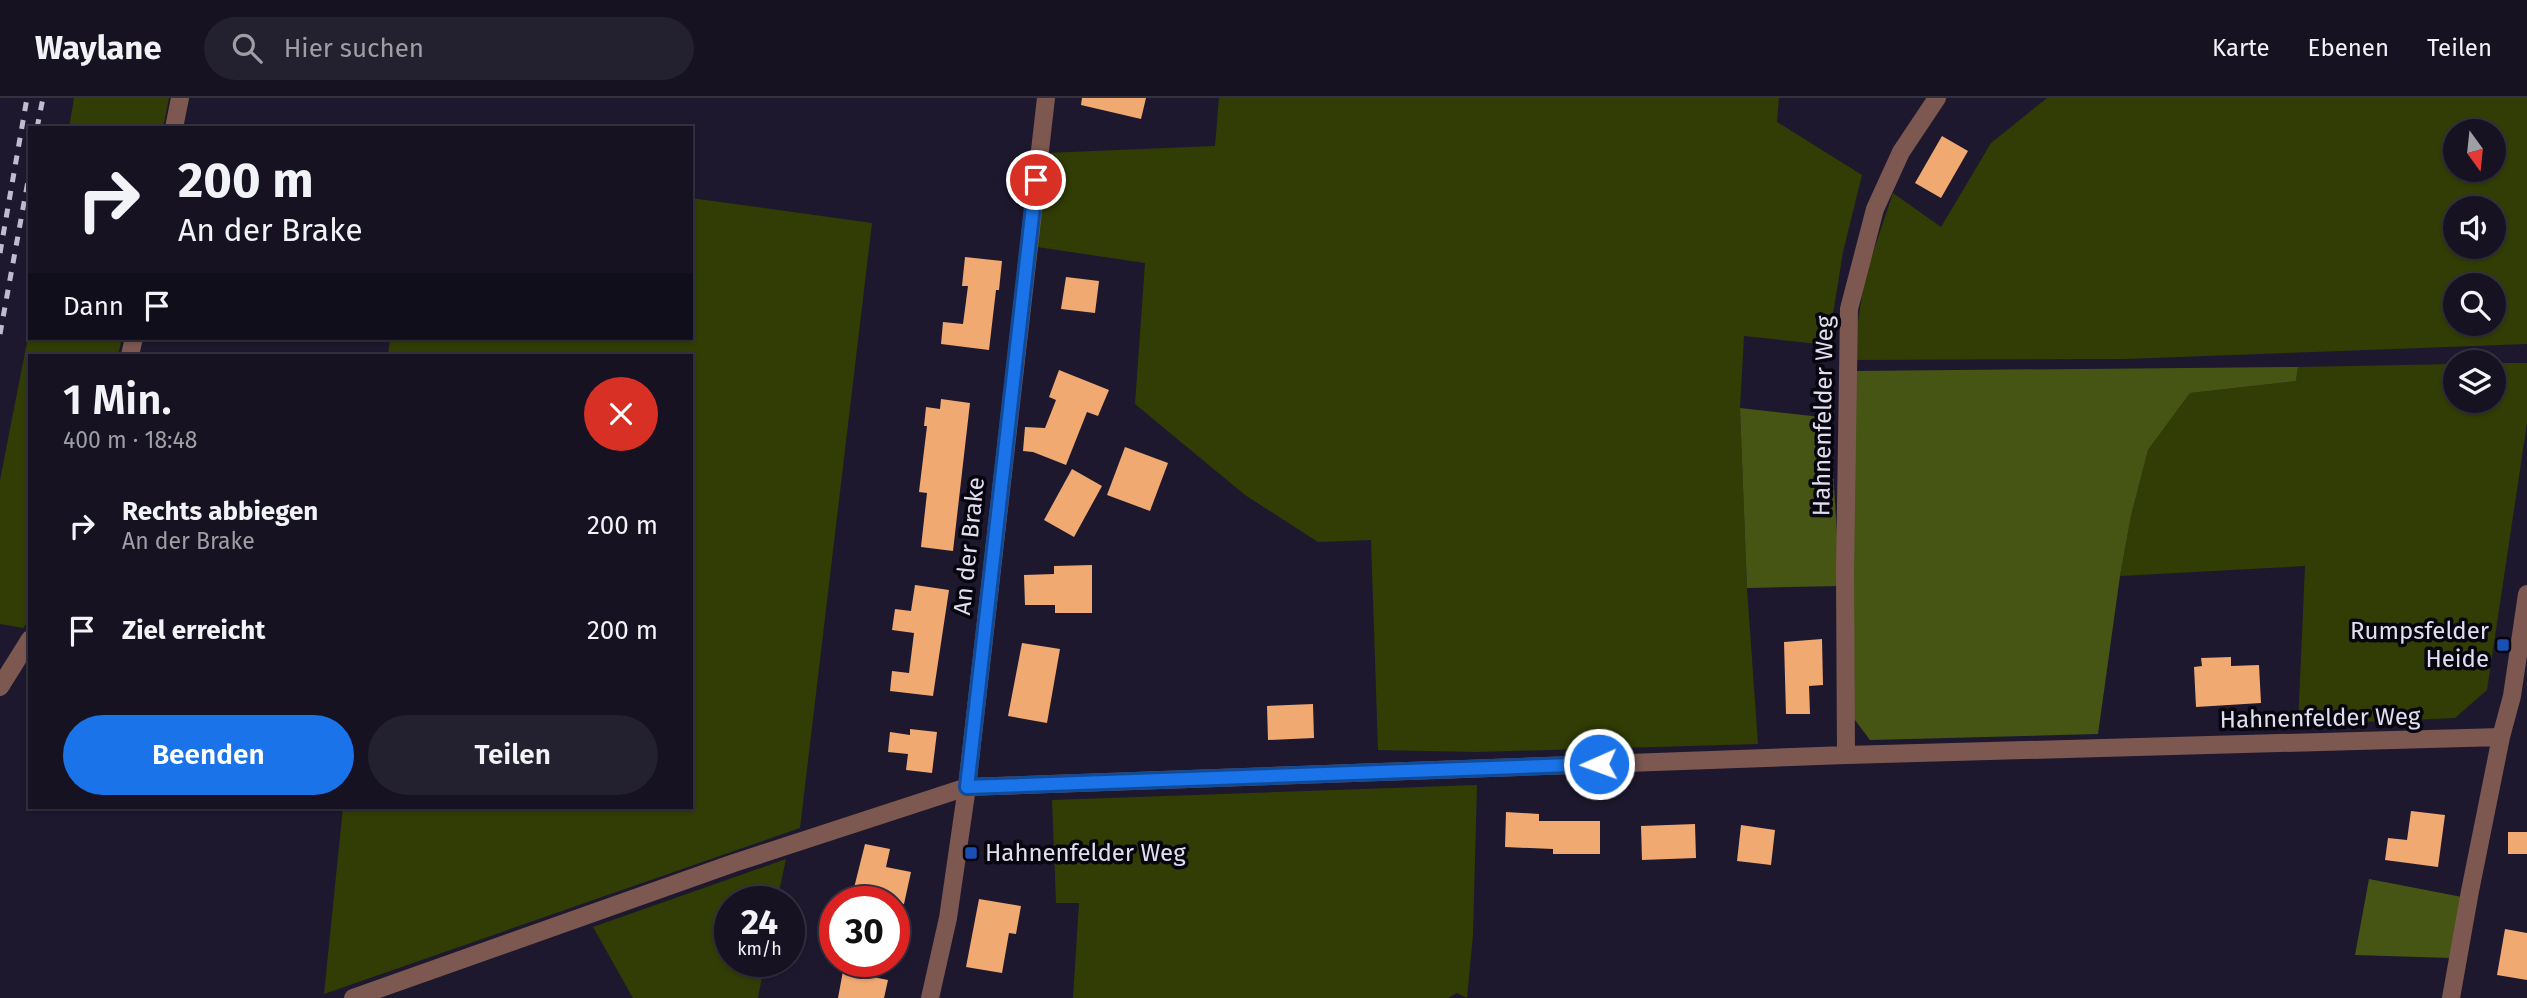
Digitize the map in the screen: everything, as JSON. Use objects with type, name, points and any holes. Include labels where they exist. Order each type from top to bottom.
[{"type":"street","points":[[174,126],[180,98]]},
{"type":"street","name":"An der Brake","points":[[930,998],[948,918],[967,787],[1046,98]]},
{"type":"street","name":"Hahnenfelder Weg","points":[[1846,754],[1845,572],[1849,309],[1875,209],[1901,152],[1937,98]]},
{"type":"street","points":[[2451,998],[2501,737],[2512,696],[2527,594]]},
{"type":"street","points":[[0,687],[28,642]]},
{"type":"street","name":"Hahnenfelder Weg","points":[[353,998],[721,868],[967,787],[1846,754],[2501,737]]},
{"type":"green space","points":[[74,98],[169,98],[163,126],[69,126]]},
{"type":"green space","points":[[1219,98],[1779,98],[1777,122],[1862,175],[1843,252],[1828,345],[1744,336],[1740,408],[1747,588],[1758,744],[1476,752],[1378,750],[1371,540],[1318,542],[1245,495],[1135,404],[1145,263],[1037,247],[1046,153],[1215,146]]},
{"type":"green space","points":[[2047,98],[2527,98],[2527,344],[2125,359],[1852,360],[1865,276],[1893,193],[1941,227],[1991,143]]},
{"type":"green space","points":[[693,198],[872,223],[800,828],[324,994],[343,809],[693,809],[693,354],[388,354],[390,340],[693,340]]},
{"type":"green space","points":[[28,337],[28,340],[122,340],[118,354],[28,354],[28,622],[23,628],[0,624],[0,480]]},
{"type":"green space","points":[[2506,363],[2527,363],[2527,423],[2487,690],[2455,718],[2298,725],[2305,566],[2120,576],[2131,516],[2148,450],[2190,393],[2296,381],[2298,367],[2443,364],[2443,413],[2506,413]]},
{"type":"green space","points":[[2298,367],[2296,381],[2190,393],[2148,450],[2131,516],[2120,576],[2098,734],[1870,740],[1852,716],[1853,371]]},
{"type":"green space","points":[[1740,408],[1830,418],[1840,586],[1747,588]]},
{"type":"green space","points":[[1477,785],[1473,935],[1467,998],[1457,993],[1448,998],[1073,998],[1079,903],[1056,903],[1052,800]]},
{"type":"green space","points":[[786,859],[780,886],[714,886],[714,977],[762,977],[758,998],[633,998],[593,927]]},
{"type":"green space","points":[[2369,879],[2462,897],[2451,958],[2355,955]]},
{"type":"building","points":[[1082,98],[1146,98],[1141,119],[1081,105]]},
{"type":"building","points":[[1942,136],[1968,151],[1941,198],[1915,183]]},
{"type":"building","points":[[965,257],[1002,261],[989,350],[941,344],[943,322],[963,324],[968,286],[962,286]]},
{"type":"building","points":[[1066,277],[1099,281],[1095,313],[1061,309]]},
{"type":"building","points":[[1059,370],[1109,390],[1098,416],[1087,412],[1066,465],[1033,452],[1023,451],[1025,427],[1045,428],[1056,400],[1049,397]]},
{"type":"building","points":[[941,399],[970,403],[953,551],[921,547],[927,493],[919,492],[927,426],[924,426],[926,407],[940,409]]},
{"type":"building","points":[[1125,447],[1168,463],[1150,511],[1107,495]]},
{"type":"building","points":[[1072,469],[1102,486],[1074,537],[1044,520]]},
{"type":"building","points":[[1092,565],[1092,613],[1055,613],[1055,605],[1025,605],[1024,575],[1054,574],[1054,566]]},
{"type":"building","points":[[915,585],[949,590],[933,696],[890,691],[892,671],[909,673],[914,633],[892,630],[895,609],[911,611]]},
{"type":"building","points":[[1822,639],[1823,685],[1809,686],[1810,714],[1786,714],[1784,642]]},
{"type":"building","points":[[1022,643],[1060,649],[1047,723],[1008,716]]},
{"type":"building","points":[[2231,657],[2231,666],[2259,665],[2261,703],[2196,707],[2194,667],[2202,666],[2201,658]]},
{"type":"building","points":[[1313,704],[1314,738],[1268,740],[1267,706]]},
{"type":"building","points":[[910,729],[937,732],[932,773],[906,770],[908,754],[888,752],[890,732],[910,735]]},
{"type":"building","points":[[2411,811],[2445,815],[2438,867],[2385,860],[2388,838],[2407,840]]},
{"type":"building","points":[[1506,812],[1539,814],[1539,821],[1600,821],[1600,854],[1553,854],[1553,849],[1505,847]]},
{"type":"building","points":[[1695,824],[1696,858],[1642,860],[1641,826]]},
{"type":"building","points":[[1741,825],[1775,830],[1771,865],[1737,861]]},
{"type":"building","points":[[2508,832],[2527,832],[2527,854],[2508,854]]},
{"type":"building","points":[[865,844],[890,849],[886,867],[911,872],[908,886],[854,886]]},
{"type":"building","points":[[979,899],[1021,906],[1016,934],[1009,933],[1002,973],[966,967]]},
{"type":"building","points":[[2505,929],[2527,933],[2527,980],[2497,975]]},
{"type":"building","points":[[842,977],[888,980],[884,998],[838,998]]},
{"type":"railway","points":[[0,253],[27,98]]},
{"type":"railway","points":[[37,126],[43,98]]},
{"type":"railway","points":[[0,334],[28,181]]},
{"type":"place","name":"Rumpsfelder Heide","points":[[2503,645]]},
{"type":"place","name":"Hahnenfelder Weg","points":[[971,853]]},
{"type":"route","points":[[1036,180],[967,787],[1599,764]]}]
